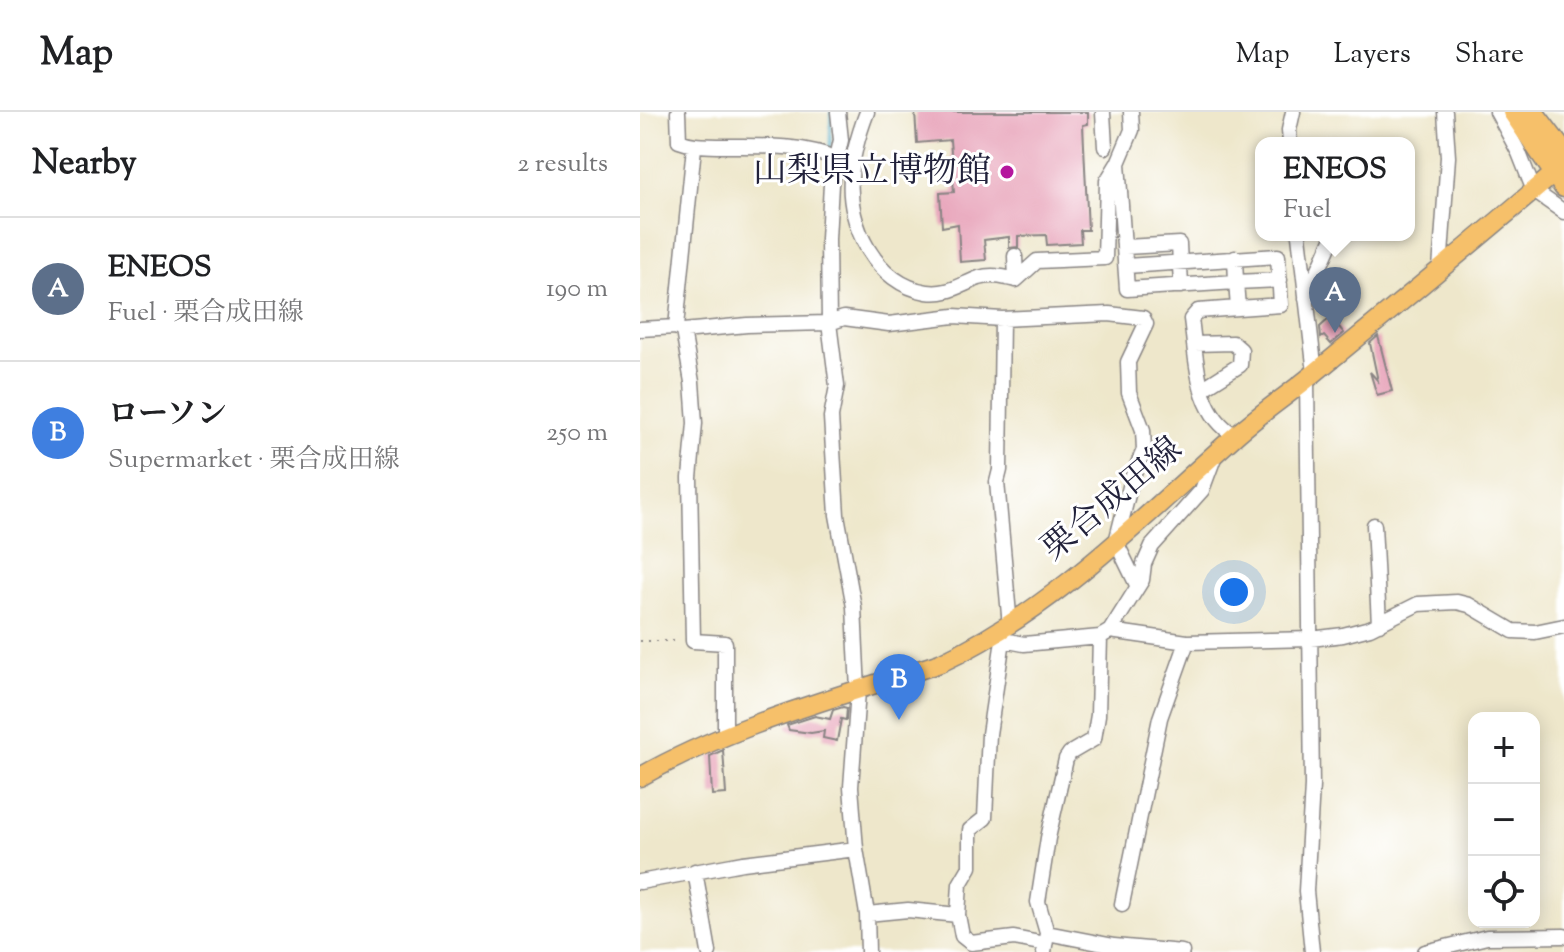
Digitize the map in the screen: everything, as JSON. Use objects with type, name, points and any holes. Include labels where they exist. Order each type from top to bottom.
[{"type":"highway","points":[[1513,112],[1561,176]]},
{"type":"highway","points":[[1533,112],[1561,138]]},
{"type":"highway","points":[[1549,112],[1561,138]]},
{"type":"main road","name":"栗合成田線","points":[[640,777],[725,735],[940,663],[1005,632],[1116,542],[1236,436],[1534,191],[1561,176]]},
{"type":"street","points":[[678,112],[679,141],[694,147],[720,145],[819,151],[837,159]]},
{"type":"street","points":[[838,112],[841,140],[831,184],[828,239],[829,323],[837,386],[831,417],[837,515],[854,607],[858,691],[851,787],[856,849],[867,914],[868,952]]},
{"type":"street","points":[[867,112],[859,132],[850,181],[863,239],[877,264],[893,278],[926,292],[947,292],[980,278],[996,276],[1016,280]]},
{"type":"street","points":[[1105,147],[1103,113],[1121,112]]},
{"type":"street","points":[[1016,280],[1037,261],[1105,258],[1107,181],[1132,130],[1131,112]]},
{"type":"street","points":[[1290,137],[1293,112]]},
{"type":"street","points":[[1440,269],[1448,157],[1445,112]]},
{"type":"street","points":[[1497,112],[1519,153],[1534,191],[1564,212]]},
{"type":"street","points":[[694,147],[680,329],[692,382],[695,423],[690,478],[693,641],[725,643],[725,735]]},
{"type":"street","points":[[1118,163],[1127,289],[1280,280]]},
{"type":"street","points":[[1300,241],[1311,376],[1312,786],[1306,891],[1312,952]]},
{"type":"street","points":[[1305,299],[1331,241]]},
{"type":"street","points":[[1125,247],[1179,244],[1181,286]]},
{"type":"street","points":[[1015,256],[1016,280]]},
{"type":"street","points":[[1126,266],[1278,256],[1281,305],[1198,311],[1191,319],[1195,365],[1209,409],[1222,428],[1236,436]]},
{"type":"street","points":[[1235,258],[1238,308]]},
{"type":"street","points":[[640,329],[829,323],[844,318],[889,324],[954,316],[1002,319],[1109,314],[1143,318],[1146,324],[1128,362],[1129,393],[1143,430],[1144,450],[1133,475],[1116,542],[1137,585]]},
{"type":"street","points":[[1002,319],[1000,470],[997,482],[1005,632],[989,734],[985,818],[970,830],[970,867],[960,884],[958,915],[962,936],[971,943],[1014,938],[1045,943],[1182,952]]},
{"type":"street","points":[[1194,344],[1233,343],[1241,350],[1240,365],[1202,389]]},
{"type":"street","points":[[1045,943],[1038,902],[1048,838],[1066,759],[1070,753],[1094,739],[1105,634],[1142,580],[1144,564],[1152,546],[1202,490],[1215,455]]},
{"type":"street","points":[[1374,525],[1379,624]]},
{"type":"street","points":[[1005,632],[1024,644],[1105,634],[1187,642],[1311,639],[1343,635],[1379,624],[1418,604],[1457,602],[1469,605],[1513,631],[1535,632],[1564,626]]},
{"type":"street","points":[[1122,904],[1160,718],[1187,642]]},
{"type":"street","points":[[640,882],[695,871],[856,849]]},
{"type":"street","points":[[695,871],[709,952]]},
{"type":"street","points":[[867,914],[908,910],[958,915]]},
{"type":"street","points":[[1425,952],[1487,937],[1564,936]]},
{"type":"path","points":[[640,641],[693,641]]},
{"type":"building","points":[[915,112],[1088,112],[1088,124],[1083,125],[1088,230],[1080,230],[1081,243],[1047,245],[1046,235],[1018,236],[1018,247],[1009,248],[1009,237],[984,240],[986,260],[960,262],[958,224],[942,227],[940,193],[954,192],[950,140],[917,143]]},
{"type":"building","points":[[1331,317],[1344,333],[1331,344],[1324,336],[1321,338],[1320,327]]},
{"type":"building","points":[[1378,336],[1392,391],[1377,395],[1370,372],[1378,381],[1370,343]]},
{"type":"building","points":[[847,708],[846,720],[841,719],[837,741],[823,738],[824,731],[789,730],[787,725],[815,716],[830,719],[833,710]]},
{"type":"building","points":[[723,750],[726,794],[712,795],[710,756]]},
{"type":"waterway","points":[[830,150],[831,112]]},
{"type":"place","name":"山梨県立博物館","points":[[1007,172]]},
{"type":"place","name":"ENEOS","points":[[1335,333]]},
{"type":"place","name":"ローソン","points":[[899,720]]}]
